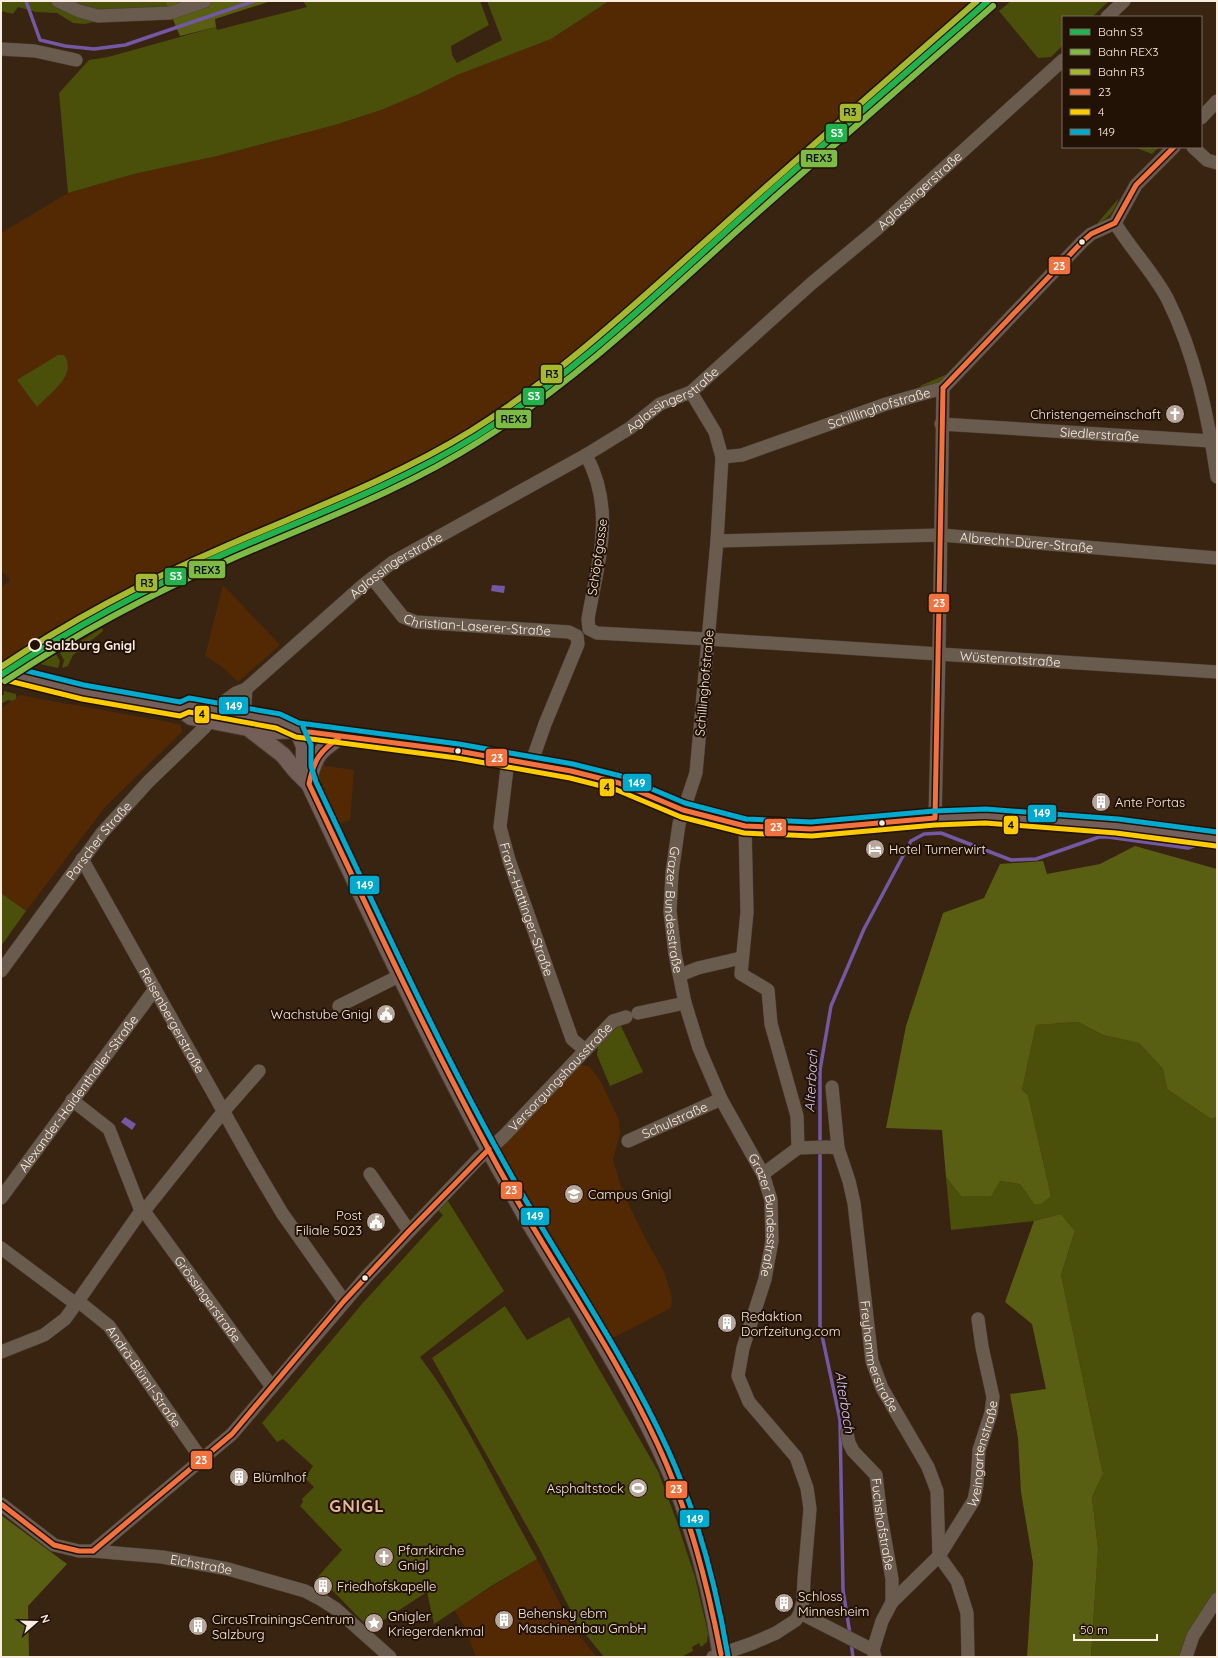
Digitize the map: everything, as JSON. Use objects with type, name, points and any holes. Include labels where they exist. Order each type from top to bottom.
[{"type":"main road","points":[[1,672],[83,692],[181,709],[191,717],[210,714],[246,721],[278,721],[297,730],[458,752],[578,773],[619,784],[683,810],[745,826],[810,829],[935,818],[985,816],[1117,826],[1217,839]]},
{"type":"main road","points":[[246,721],[283,755],[309,784]]},
{"type":"main road","points":[[283,755],[288,741],[297,730]]},
{"type":"main road","points":[[297,730],[304,746],[304,767],[309,784],[401,975],[489,1149],[534,1230],[560,1271],[618,1370],[659,1447],[679,1496],[701,1562],[718,1656]]},
{"type":"main road","points":[[309,784],[313,764],[320,752],[340,737]]},
{"type":"street","points":[[58,1],[79,11],[98,16],[170,13],[205,1]]},
{"type":"street","points":[[1108,16],[1124,1]]},
{"type":"street","points":[[1,49],[35,51],[76,60]]},
{"type":"street","name":"Aglassingerstraße","points":[[210,714],[236,693],[246,689],[372,578],[393,562],[586,455],[630,428],[660,404],[691,392],[812,283],[877,228],[1062,61]]},
{"type":"street","points":[[1202,117],[1217,101]]},
{"type":"street","points":[[1173,148],[1136,185],[1115,223],[1166,298],[1187,347],[1204,402],[1217,477]]},
{"type":"street","points":[[1194,148],[1207,160],[1217,163]]},
{"type":"street","name":"Schillinghofstraße","points":[[722,457],[742,455],[886,404],[942,388],[1082,242],[1091,234],[1115,223]]},
{"type":"street","points":[[935,818],[941,535],[942,388]]},
{"type":"street","name":"Schillinghofstraße","points":[[683,810],[696,772],[717,541],[722,457],[715,432],[691,392]]},
{"type":"street","name":"Siedlerstraße","points":[[941,424],[1211,441]]},
{"type":"street","name":"Schöpfgasse","points":[[586,455],[599,486],[603,509],[603,535],[588,619],[589,629],[597,633],[707,639]]},
{"type":"street","name":"Albrecht-Dürer-Straße","points":[[717,541],[941,535],[1217,558]]},
{"type":"street","name":"Christian-Laserer-Straße","points":[[372,578],[403,617],[416,622],[569,632],[577,636],[578,644],[545,724],[531,764]]},
{"type":"street","name":"Wüstenrotstraße","points":[[707,639],[1217,672]]},
{"type":"street","points":[[246,689],[246,721]]},
{"type":"street","name":"Parscher Straße","points":[[1,971],[102,833],[124,807],[205,727],[210,714]]},
{"type":"street","name":"Franz-Hattinger-Straße","points":[[508,760],[500,827],[509,860],[572,1039],[585,1050]]},
{"type":"street","name":"Grazer Bundesstraße","points":[[683,810],[678,824],[672,873],[670,911],[675,954],[685,1003],[699,1048],[721,1099],[763,1174],[771,1200],[772,1241],[765,1278],[743,1348],[738,1376],[749,1402],[796,1457],[808,1488],[810,1509],[804,1579],[804,1600],[800,1613]]},
{"type":"street","points":[[745,826],[746,912],[741,958],[741,974],[768,990],[771,1024],[797,1116],[798,1148]]},
{"type":"street","name":"Reisenbergerstraße","points":[[82,859],[223,1112],[282,1213],[344,1301]]},
{"type":"street","points":[[680,975],[698,968],[741,958]]},
{"type":"street","points":[[339,1006],[401,975]]},
{"type":"street","name":"Alexander-Haidenthaller-Straße","points":[[1,1198],[155,989]]},
{"type":"street","name":"Versorgungshausstraße","points":[[93,1550],[232,1434],[344,1301],[408,1231],[489,1149],[503,1137],[613,1021],[632,1015],[685,1003]]},
{"type":"street","points":[[223,1112],[259,1071]]},
{"type":"street","name":"Freyhammerstraße","points":[[832,1087],[832,1148],[849,1181],[854,1203],[872,1361],[882,1388],[928,1467],[937,1491],[939,1556]]},
{"type":"street","name":"Schulstraße","points":[[628,1141],[721,1099]]},
{"type":"street","points":[[1,1352],[44,1335],[65,1319],[141,1211],[109,1129],[72,1100]]},
{"type":"street","name":"Grössingerstraße","points":[[223,1112],[144,1211],[272,1387]]},
{"type":"street","points":[[763,1174],[798,1148],[832,1148]]},
{"type":"street","points":[[370,1174],[408,1231]]},
{"type":"street","name":"Andrä-Blüml-Straße","points":[[1,1248],[109,1326],[202,1460]]},
{"type":"street","name":"Weingartenstraße","points":[[874,1653],[882,1621],[892,1602],[939,1556],[974,1500],[977,1485],[979,1450],[991,1413],[993,1397],[982,1347],[978,1318]]},
{"type":"street","name":"Fuchshofstraße","points":[[847,1433],[849,1443],[853,1451],[876,1475],[892,1579],[892,1602]]},
{"type":"street","name":"Eichstraße","points":[[1,1504],[54,1545],[79,1551],[93,1550],[176,1559],[228,1570],[305,1591],[336,1609],[390,1657]]},
{"type":"street","points":[[939,1556],[958,1581],[967,1613],[968,1657]]},
{"type":"street","points":[[1186,1657],[1193,1636],[1217,1599]]},
{"type":"street","points":[[718,1656],[776,1633],[796,1620],[800,1613],[874,1653]]},
{"type":"shaded area","points":[[609,1],[999,1],[587,363],[547,395],[445,458],[443,470],[420,473],[346,509],[192,576],[116,613],[37,657],[1,680],[1,588],[10,580],[1,570],[1,233],[68,193],[134,174],[217,156],[335,125],[381,110],[457,75],[551,39]]},
{"type":"shaded area","points":[[223,585],[280,645],[238,682],[221,666],[205,656]]},
{"type":"shaded area","points":[[492,585],[505,586],[504,593],[491,591]]},
{"type":"shaded area","points":[[19,695],[180,724],[182,732],[106,806],[26,911],[1,893],[1,709]]},
{"type":"shaded area","points":[[319,765],[354,770],[350,821],[338,824],[318,779]]},
{"type":"shaded area","name":"Campus Gnigl","points":[[575,1065],[589,1066],[600,1080],[619,1120],[620,1133],[613,1160],[621,1187],[647,1242],[664,1271],[672,1297],[671,1308],[615,1337],[606,1336],[559,1249],[549,1237],[499,1150]]},
{"type":"shaded area","points":[[125,1117],[136,1124],[132,1130],[121,1122]]},
{"type":"shaded area","points":[[537,1559],[572,1627],[597,1657],[476,1657],[464,1626],[454,1610]]},
{"type":"green space","points":[[1,1],[55,1],[98,21],[85,24],[73,23],[57,13],[36,12],[18,7],[13,14],[1,11]]},
{"type":"green space","points":[[58,1],[165,1],[170,13],[124,18]]},
{"type":"green space","points":[[165,1],[271,1],[215,19],[216,27],[180,36]]},
{"type":"green space","points":[[303,1],[480,1],[489,25],[451,46],[452,55],[457,63],[502,40],[487,1],[609,1],[551,39],[457,75],[419,94],[381,110],[335,125],[217,156],[134,174],[68,193],[59,93],[89,60],[108,57],[216,27],[217,30],[307,7]]},
{"type":"green space","points":[[1011,1],[1109,1],[1093,16],[1062,16],[1062,46],[1051,57],[1038,58],[999,11]]},
{"type":"green space","points":[[1137,148],[1158,148],[1152,154]]},
{"type":"green space","points":[[1119,198],[1110,215],[1095,226]]},
{"type":"green space","points":[[58,355],[64,355],[68,370],[61,383],[37,407],[17,380]]},
{"type":"green space","points":[[945,375],[947,378],[939,384],[928,387],[920,386]]},
{"type":"green space","points":[[102,628],[103,631],[73,655],[68,666],[62,668],[64,660],[60,653]]},
{"type":"green space","points":[[56,654],[60,661],[58,668],[40,664]]},
{"type":"green space","points":[[4,691],[16,694],[16,699],[12,701],[8,700],[1,704],[1,697],[4,694]]},
{"type":"green space","points":[[1135,846],[1217,869],[1217,1117],[1211,1119],[1167,1089],[1163,1069],[1139,1043],[1103,1035],[1078,1022],[1036,1025],[1022,1090],[1028,1095],[1051,1196],[1041,1204],[1034,1204],[1020,1184],[1000,1181],[991,1196],[961,1196],[946,1177],[942,1130],[886,1128],[906,1026],[943,913],[984,898],[1000,864],[1043,861],[1047,874],[1100,864]]},
{"type":"green space","points":[[1,893],[26,911],[1,946]]},
{"type":"green space","points":[[1078,1022],[1103,1035],[1139,1043],[1163,1069],[1167,1089],[1211,1119],[1217,1117],[1217,1593],[1184,1657],[1091,1657],[1098,1549],[1092,1497],[1103,1474],[1061,1275],[1075,1231],[1061,1214],[1034,1221],[951,1230],[946,1177],[961,1196],[1000,1181],[1020,1184],[1034,1204],[1051,1196],[1028,1095],[1022,1090],[1036,1025]]},
{"type":"green space","points":[[620,1024],[643,1072],[610,1086],[597,1055],[598,1046]]},
{"type":"green space","points":[[448,1201],[504,1291],[420,1357],[453,1405],[468,1430],[537,1559],[493,1585],[434,1624],[427,1592],[370,1629],[333,1591],[328,1589],[327,1593],[319,1590],[314,1581],[342,1550],[300,1506],[303,1502],[302,1499],[314,1487],[305,1478],[313,1466],[283,1439],[277,1442],[262,1423],[362,1304],[443,1215],[437,1209]]},
{"type":"green space","points":[[1061,1214],[1075,1231],[1061,1275],[1103,1474],[1092,1497],[1098,1549],[1091,1657],[1027,1657],[1033,1563],[1021,1492],[1018,1438],[1010,1394],[1046,1389],[1032,1324],[1005,1302],[1034,1221]]},
{"type":"green space","points":[[505,1306],[527,1340],[569,1317],[658,1471],[695,1577],[708,1633],[707,1642],[701,1647],[699,1643],[692,1647],[693,1651],[681,1657],[604,1657],[578,1625],[539,1548],[432,1358]]},
{"type":"green space","points":[[1,1515],[67,1564],[28,1606],[29,1657],[1,1657]]},
{"type":"waterway","points":[[26,1],[40,40],[65,46],[94,49],[125,45],[254,1]]},
{"type":"waterway","name":"Alterbach","points":[[850,1634],[843,1590],[840,1420],[820,1326],[820,1070],[831,1006],[864,929],[911,841],[924,834],[941,833],[1011,860],[1036,859],[1099,837],[1188,848],[1202,843]]},
{"type":"waterway","name":"Alterbach","points":[[851,1642],[853,1657]]},
{"type":"rail line","name":"R3","points":[[1,667],[54,633],[109,602],[193,561],[349,494],[411,464],[471,431],[504,409],[568,362],[977,1]]},
{"type":"rail line","name":"S3","points":[[1,675],[82,625],[138,595],[195,567],[352,500],[415,470],[446,454],[511,413],[544,389],[609,336],[796,168],[988,1]]},
{"type":"rail line","name":"REX3","points":[[5,681],[86,631],[142,601],[200,573],[388,491],[450,459],[515,418],[549,394],[614,342],[770,202],[993,6]]},
{"type":"transit line","name":"23","points":[[943,388],[1082,242],[1091,234],[1115,223],[1136,185],[1173,148]]},
{"type":"transit line","name":"23","points":[[935,818],[943,388]]},
{"type":"transit line","name":"149","points":[[3,665],[84,685],[180,702],[189,698],[280,714],[299,723],[459,744],[573,764],[621,776],[685,803],[746,819],[811,822],[934,811],[986,809],[1118,819],[1217,832]]},
{"type":"transit line","name":"4","points":[[1,679],[82,699],[180,716],[189,712],[276,728],[296,737],[457,758],[570,778],[617,790],[681,817],[744,833],[812,836],[935,825],[985,823],[1116,833],[1216,846]]},
{"type":"transit line","name":"149","points":[[303,727],[311,745],[311,766],[316,782],[431,1024],[506,1166],[631,1377],[668,1450],[679,1475],[705,1551],[718,1603],[728,1656]]},
{"type":"transit line","name":"23","points":[[309,732],[458,751],[571,771],[619,783],[683,810],[745,826],[811,829],[935,818]]},
{"type":"transit line","name":"23","points":[[340,737],[327,747],[319,756],[313,768],[309,784],[448,1073],[518,1202],[621,1374],[658,1445],[679,1496],[696,1548],[710,1600],[721,1654]]},
{"type":"transit line","name":"23","points":[[93,1551],[232,1434],[344,1301],[409,1231],[489,1149]]},
{"type":"transit line","name":"23","points":[[1,1504],[54,1545],[79,1551],[93,1551]]},
{"type":"place","name":"Christengemeinschaft","points":[[1175,414]]},
{"type":"place","name":"Salzburg Gnigl","points":[[35,645]]},
{"type":"place","name":"Ante Portas","points":[[1101,802]]},
{"type":"place","name":"Hotel Turnerwirt","points":[[875,849]]},
{"type":"place","name":"Wachstube Gnigl","points":[[386,1014]]},
{"type":"place","name":"Campus Gnigl","points":[[574,1194]]},
{"type":"place","name":"Post Filiale 5023","points":[[376,1222]]},
{"type":"place","name":"Redaktion Dorfzeitung.com","points":[[727,1323]]},
{"type":"place","name":"Blümlhof","points":[[239,1477]]},
{"type":"place","name":"Asphaltstock","points":[[638,1488]]},
{"type":"place","name":"Pfarrkirche Gnigl","points":[[384,1557]]},
{"type":"place","name":"Friedhofskapelle","points":[[323,1586]]},
{"type":"place","name":"Schloss Minnesheim","points":[[784,1603]]},
{"type":"place","name":"Behensky ebm Maschinenbau GmbH","points":[[504,1620]]},
{"type":"place","name":"Gnigler Kriegerdenkmal","points":[[374,1623]]},
{"type":"place","name":"CircusTrainingsCentrum Salzburg","points":[[198,1626]]},
{"type":"district","name":"GNIGL","points":[[357,1506]]}]
